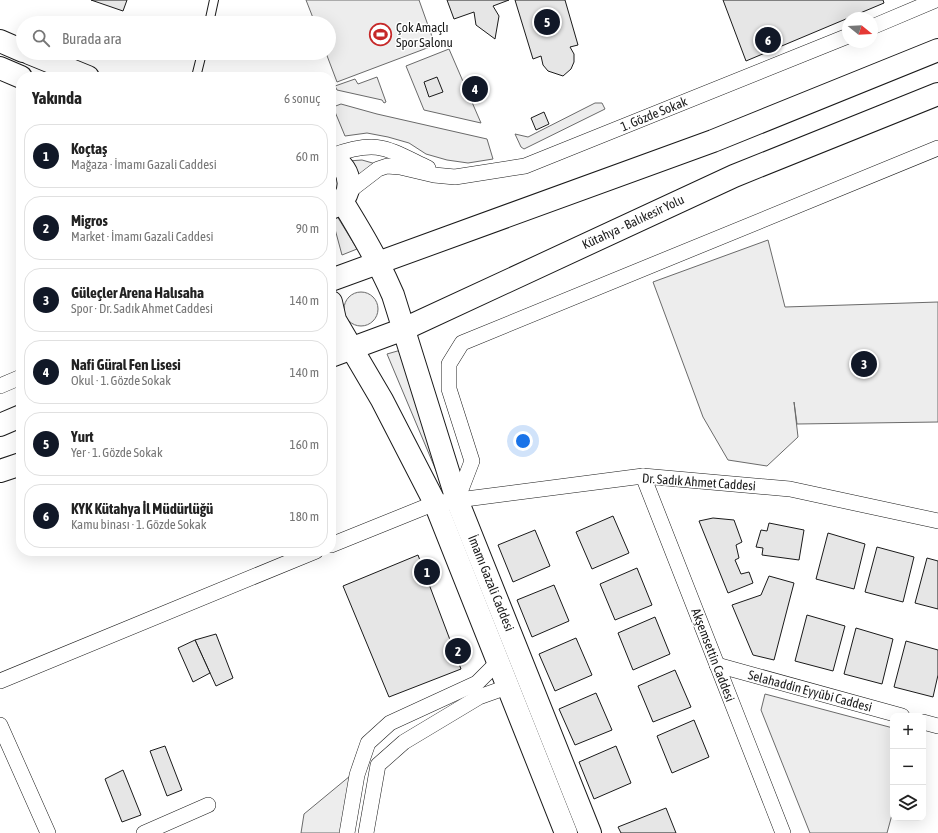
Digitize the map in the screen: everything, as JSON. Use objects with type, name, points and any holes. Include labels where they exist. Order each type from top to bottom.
[{"type":"main road","points":[[0,41],[16,48]]},
{"type":"main road","points":[[336,278],[713,141],[938,50]]},
{"type":"main road","points":[[46,60],[76,72]]},
{"type":"main road","points":[[0,68],[16,75]]},
{"type":"main road","name":"Kütahya - Balıkesir Yolu","points":[[341,352],[404,329],[734,176],[938,94]]},
{"type":"main road","points":[[336,160],[344,166],[348,174],[340,200]]},
{"type":"main road","name":"İmamı Gazali Caddesi","points":[[340,200],[379,263],[393,295],[457,500],[590,833]]},
{"type":"main road","name":"İmamı Gazali Caddesi","points":[[336,325],[341,352],[382,400],[435,503],[497,663],[566,833]]},
{"type":"main road","points":[[0,425],[16,418]]},
{"type":"main road","points":[[0,471],[16,466]]},
{"type":"street","points":[[878,22],[905,6],[936,0]]},
{"type":"street","name":"1. Gözde Sokak","points":[[455,177],[525,166],[842,38]]},
{"type":"street","points":[[336,155],[363,147],[376,147],[395,151],[434,171],[455,177]]},
{"type":"street","points":[[457,500],[472,461],[449,390],[450,364],[462,343],[938,148]]},
{"type":"street","points":[[340,200],[378,169],[387,166],[400,167],[434,175],[455,177]]},
{"type":"street","points":[[0,386],[16,379]]},
{"type":"street","name":"Dr. Sadık Ahmet Caddesi","points":[[336,543],[435,503],[643,476],[790,489],[938,521]]},
{"type":"street","name":"Akşemsettin Caddesi","points":[[643,476],[783,833]]},
{"type":"street","points":[[0,681],[304,556]]},
{"type":"street","points":[[347,833],[357,775],[368,743],[390,723],[477,683],[497,663]]},
{"type":"street","name":"Selahaddin Eyyübi Caddesi","points":[[717,665],[891,713]]},
{"type":"street","points":[[366,833],[378,765],[404,742],[479,697],[507,688]]},
{"type":"street","points":[[926,723],[938,726]]},
{"type":"street","points":[[0,725],[48,833]]},
{"type":"street","points":[[144,833],[208,806]]},
{"type":"lane","points":[[211,16],[214,0]]},
{"type":"lane","points":[[197,72],[200,60]]},
{"type":"shaded area","name":"Çok Amaçlı Spor Salonu","points":[[306,0],[419,0],[435,45],[337,82],[336,72],[333,72],[329,60],[336,60],[336,16],[312,16]]},
{"type":"shaded area","points":[[449,49],[481,123],[424,110],[406,66]]},
{"type":"shaded area","points":[[377,77],[386,102],[384,103],[382,100],[337,90],[336,88],[336,86],[355,79],[358,84]]},
{"type":"shaded area","points":[[595,103],[602,103],[605,109],[524,149],[521,147],[515,134],[528,137]]},
{"type":"shaded area","points":[[341,104],[377,114],[487,139],[493,159],[468,163],[447,160],[426,154],[409,143],[388,137],[367,133],[345,136],[336,114],[336,106]]},
{"type":"shaded area","points":[[362,160],[376,164],[354,181],[348,161]]},
{"type":"shaded area","points":[[336,216],[357,249],[342,255],[336,233]]},
{"type":"shaded area","points":[[768,240],[785,307],[938,302],[938,422],[797,424],[794,402],[798,437],[767,466],[728,460],[703,417],[653,282]]},
{"type":"shaded area","points":[[361,292],[367,293],[373,297],[377,303],[377,315],[373,321],[367,325],[361,326],[355,325],[349,321],[345,315],[344,309],[345,303],[349,297],[355,293]]},
{"type":"shaded area","points":[[401,350],[440,480],[387,354]]},
{"type":"shaded area","points":[[765,694],[890,727],[890,821],[887,833],[810,833],[761,710]]},
{"type":"shaded area","points":[[350,776],[343,833],[301,833],[304,814]]},
{"type":"building","points":[[91,0],[127,0],[123,11]]},
{"type":"building","points":[[447,0],[509,0],[493,6],[499,16],[495,39],[476,25],[474,12],[454,19]]},
{"type":"building","points":[[515,0],[565,0],[578,45],[570,47],[574,54],[574,62],[571,69],[563,76],[548,71],[543,65],[541,56],[533,59]]},
{"type":"building","points":[[723,0],[883,0],[884,3],[863,12],[842,12],[842,21],[746,61]]},
{"type":"building","points":[[437,77],[443,92],[429,97],[424,82]]},
{"type":"building","points":[[544,112],[549,124],[536,130],[531,118]]},
{"type":"building","points":[[613,516],[629,553],[592,569],[576,532]]},
{"type":"building","points":[[713,518],[734,520],[742,542],[736,545],[739,558],[735,560],[741,574],[749,572],[753,583],[728,593],[699,521]]},
{"type":"building","points":[[769,523],[804,530],[799,560],[762,555],[763,548],[756,547],[761,530],[767,531]]},
{"type":"building","points":[[535,530],[550,566],[513,582],[498,545]]},
{"type":"building","points":[[828,533],[865,544],[854,589],[816,579]]},
{"type":"building","points":[[877,547],[914,557],[903,602],[865,592]]},
{"type":"building","points":[[418,555],[461,669],[389,697],[343,586]]},
{"type":"building","points":[[927,558],[938,561],[938,609],[915,603]]},
{"type":"building","points":[[637,568],[652,605],[615,620],[600,584]]},
{"type":"building","points":[[769,576],[794,583],[774,660],[753,655],[732,605],[761,595]]},
{"type":"building","points":[[554,585],[569,621],[532,637],[517,600]]},
{"type":"building","points":[[807,615],[845,626],[833,671],[795,661]]},
{"type":"building","points":[[655,617],[670,654],[633,670],[618,633]]},
{"type":"building","points":[[856,628],[893,639],[882,684],[844,674]]},
{"type":"building","points":[[216,634],[233,678],[216,686],[195,640]]},
{"type":"building","points":[[576,638],[592,675],[555,691],[539,654]]},
{"type":"building","points":[[195,640],[210,673],[193,682],[178,648]]},
{"type":"building","points":[[906,641],[938,650],[938,675],[933,697],[894,687]]},
{"type":"building","points":[[675,670],[691,707],[653,722],[638,686]]},
{"type":"building","points":[[596,693],[612,730],[575,745],[559,709]]},
{"type":"building","points":[[694,720],[709,757],[672,773],[657,736]]},
{"type":"building","points":[[165,746],[182,790],[167,796],[150,751]]},
{"type":"building","points":[[616,746],[631,783],[594,799],[579,762]]},
{"type":"building","points":[[123,770],[141,815],[122,822],[105,779]]},
{"type":"building","points":[[666,808],[676,833],[621,833],[618,827]]},
{"type":"place","name":"Yurt","points":[[547,22]]},
{"type":"place","name":"Çok Amaçlı Spor Salonu","points":[[380,34]]},
{"type":"place","name":"KYK Kütahya İl Müdürlüğü","points":[[768,40]]},
{"type":"place","name":"Nafi Güral Fen Lisesi","points":[[475,89]]},
{"type":"place","name":"Güleçler Arena Halısaha","points":[[864,364]]},
{"type":"place","name":"Koçtaş","points":[[427,572]]},
{"type":"place","name":"Migros","points":[[458,651]]}]
